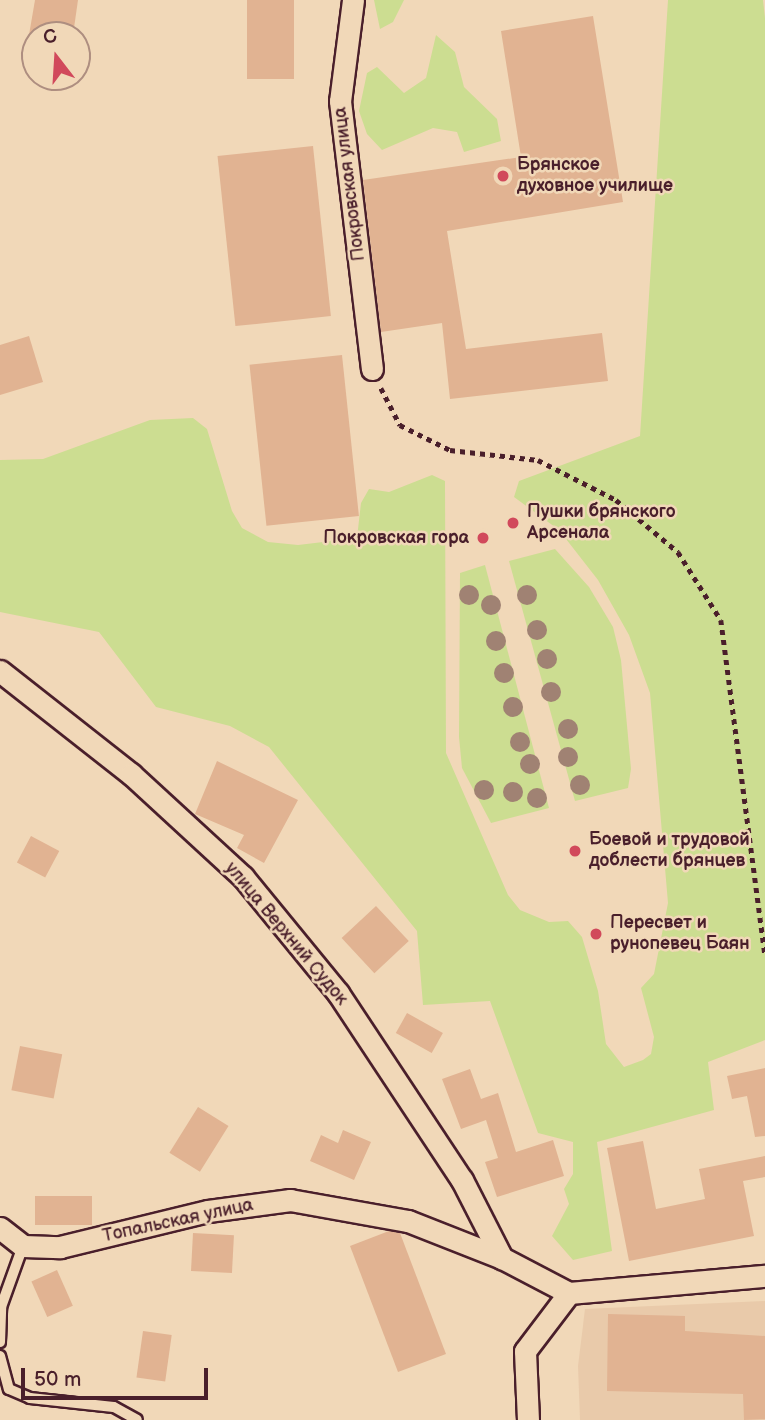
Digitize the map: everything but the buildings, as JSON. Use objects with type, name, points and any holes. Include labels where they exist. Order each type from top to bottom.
[{"type":"street","name":"Покровская улица","points":[[353,0],[340,101],[372,369]]},
{"type":"street","name":"улица Верхний Судок","points":[[0,671],[131,774],[243,877],[338,993],[462,1180],[502,1258]]},
{"type":"street","name":"Топальская улица","points":[[23,1246],[60,1247],[208,1211],[290,1200],[408,1221],[502,1258],[569,1293]]},
{"type":"street","points":[[0,1228],[23,1246]]},
{"type":"street","points":[[528,1420],[525,1351],[569,1293],[765,1276]]},
{"type":"lane","points":[[0,1342],[1,1307],[23,1246]]},
{"type":"lane","points":[[0,1356],[9,1389],[30,1398],[114,1407],[137,1420]]},
{"type":"path","points":[[372,369],[400,425],[450,450],[538,460],[616,500],[678,552],[721,620],[765,955]]},
{"type":"shaded area","points":[[765,1301],[765,1420],[580,1420],[578,1366],[585,1309]]},
{"type":"green space","points":[[374,0],[404,0],[393,22],[380,29]]},
{"type":"green space","points":[[668,0],[763,0],[765,18],[765,1040],[708,1062],[714,1110],[597,1142],[612,1251],[573,1260],[552,1236],[569,1204],[564,1189],[573,1174],[573,1142],[538,1133],[490,1001],[423,1005],[417,931],[269,747],[230,726],[156,707],[99,632],[0,612],[0,460],[43,459],[150,420],[193,418],[207,429],[232,511],[242,528],[268,542],[298,545],[357,538],[361,503],[369,489],[389,492],[432,475],[445,481],[446,753],[508,895],[520,910],[549,922],[568,921],[582,937],[598,991],[606,1044],[624,1067],[643,1060],[651,1054],[654,1037],[641,988],[654,974],[668,903],[650,693],[629,635],[598,580],[559,530],[514,497],[519,481],[640,436]]},
{"type":"green space","points":[[436,35],[455,52],[464,87],[497,119],[501,141],[464,152],[457,132],[433,128],[382,150],[367,134],[359,111],[367,73],[377,67],[404,93],[426,78]]},
{"type":"green space","points":[[555,549],[589,587],[613,627],[621,660],[631,769],[628,788],[575,801],[509,561]]},
{"type":"green space","points":[[485,565],[549,808],[491,823],[462,768],[459,737],[460,573]]},
{"type":"place","name":"Брянское духовное училище","points":[[503,176]]},
{"type":"place","name":"Пушки брянского Арсенала","points":[[513,523]]},
{"type":"place","name":"Покровская гора","points":[[483,538]]},
{"type":"place","name":"Боевой и трудовой доблести брянцев","points":[[575,851]]},
{"type":"place","name":"Пересвет и рунопевец Баян","points":[[596,934]]}]
